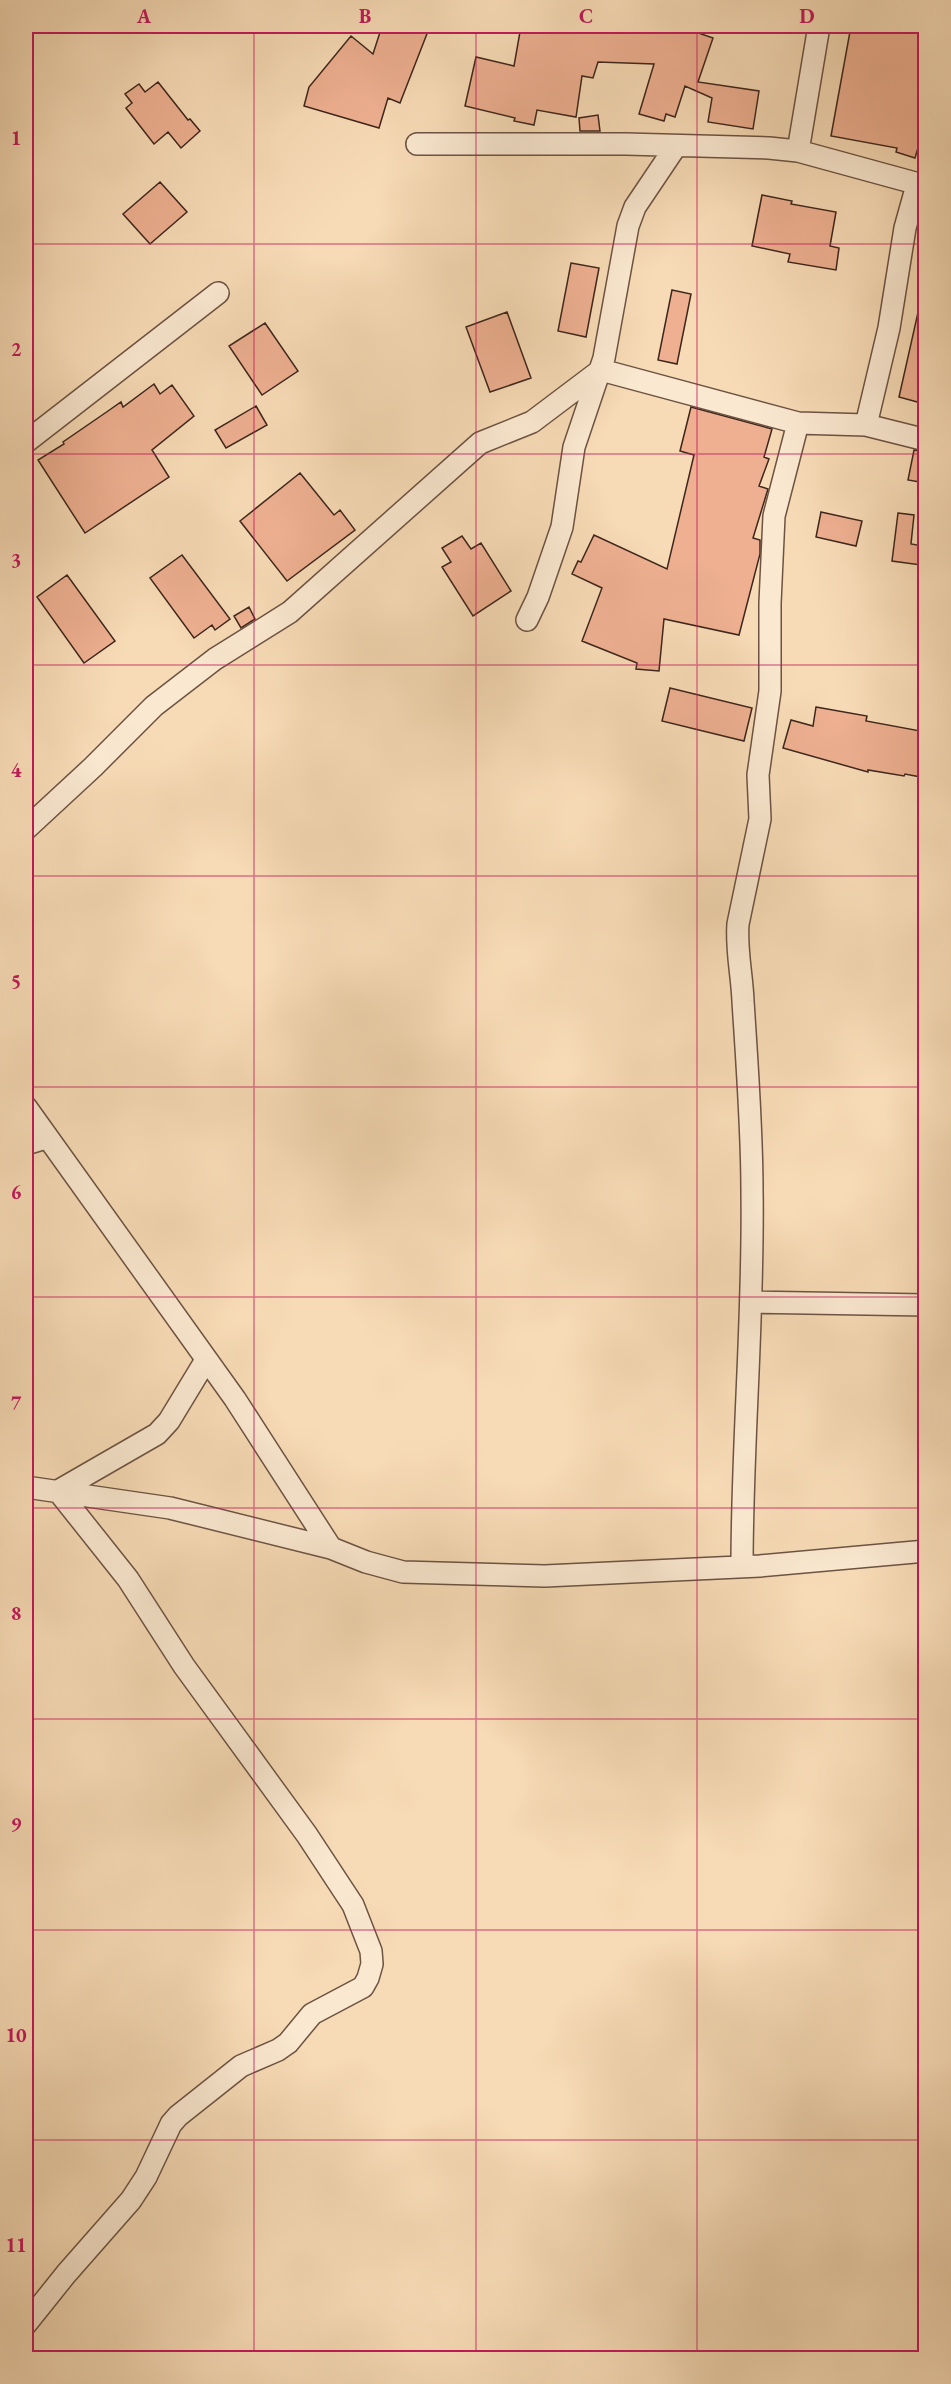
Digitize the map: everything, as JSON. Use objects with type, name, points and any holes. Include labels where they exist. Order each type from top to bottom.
[{"type":"street","points":[[798,151],[819,26]]},
{"type":"street","points":[[417,144],[676,146],[798,151],[921,186],[905,228],[889,327],[866,425]]},
{"type":"street","points":[[527,620],[538,597],[562,527],[574,447],[601,370],[628,226],[636,207],[676,146]]},
{"type":"street","points":[[26,442],[218,293]]},
{"type":"street","points":[[601,370],[798,423],[866,425],[926,440]]},
{"type":"street","points":[[26,829],[154,706],[215,659],[290,612],[480,443],[532,422],[601,370]]},
{"type":"street","points":[[742,1567],[742,1481],[751,1302],[752,1191],[749,1098],[737,938],[760,819],[758,775],[770,691],[770,603],[774,516],[798,423]]},
{"type":"street","points":[[26,1107],[235,1399],[331,1548]]},
{"type":"street","points":[[26,1144],[46,1138]]},
{"type":"street","points":[[751,1302],[926,1305]]},
{"type":"street","points":[[58,1491],[157,1434],[169,1421],[206,1360]]},
{"type":"street","points":[[26,1487],[170,1508],[331,1548],[366,1562],[403,1572],[545,1576],[742,1567],[926,1551]]},
{"type":"street","points":[[26,2324],[131,2200],[147,2177],[171,2124],[178,2116],[241,2066],[278,2050],[288,2043],[312,2014],[363,1987],[372,1964],[371,1951],[352,1905],[307,1835],[184,1666],[128,1579],[58,1491]]},
{"type":"building","points":[[382,26],[430,26],[400,103],[388,98],[379,128],[304,106],[309,87],[351,36],[373,54]]},
{"type":"building","points":[[521,26],[570,26],[613,31],[613,26],[665,26],[680,30],[681,27],[713,38],[698,82],[759,91],[753,129],[708,122],[712,98],[685,86],[675,117],[666,114],[664,121],[639,114],[654,64],[598,62],[593,78],[582,76],[576,117],[537,110],[534,125],[465,106],[476,57],[514,66]]},
{"type":"building","points":[[851,26],[925,26],[920,56],[926,57],[926,93],[921,118],[926,121],[915,158],[896,152],[897,148],[831,136]]},
{"type":"building","points":[[158,82],[188,120],[190,119],[200,131],[181,148],[168,132],[154,144],[126,108],[132,103],[125,94],[139,84],[145,92]]},
{"type":"building","points":[[598,115],[600,131],[580,131],[579,118]]},
{"type":"building","points":[[160,182],[187,212],[150,244],[123,214]]},
{"type":"building","points":[[762,195],[792,201],[791,204],[836,212],[830,246],[839,248],[836,270],[788,262],[790,254],[752,246]]},
{"type":"building","points":[[571,263],[599,268],[586,337],[558,331]]},
{"type":"building","points":[[672,290],[691,294],[677,364],[658,360]]},
{"type":"building","points":[[919,308],[926,309],[926,384],[921,403],[899,397]]},
{"type":"building","points":[[507,312],[531,378],[490,392],[466,327]]},
{"type":"building","points":[[265,323],[298,371],[262,395],[229,346]]},
{"type":"building","points":[[154,384],[160,394],[172,385],[194,416],[152,450],[169,477],[85,533],[38,460],[121,402],[123,407]]},
{"type":"building","points":[[256,406],[267,425],[226,448],[215,430]]},
{"type":"building","points":[[691,407],[772,429],[764,457],[769,459],[759,486],[768,489],[753,538],[760,540],[760,554],[739,635],[664,619],[659,671],[636,669],[637,663],[582,641],[602,588],[572,574],[578,561],[581,562],[594,535],[667,569],[694,455],[680,451]]},
{"type":"building","points":[[914,450],[926,452],[926,483],[908,480]]},
{"type":"building","points":[[300,473],[334,515],[340,510],[355,530],[287,581],[240,521]]},
{"type":"building","points":[[821,512],[862,521],[856,546],[816,537]]},
{"type":"building","points":[[898,513],[914,515],[911,544],[923,546],[921,565],[892,561]]},
{"type":"building","points":[[462,536],[471,549],[481,543],[511,591],[473,616],[442,567],[451,562],[442,548]]},
{"type":"building","points":[[182,555],[230,619],[215,630],[212,625],[194,638],[150,578]]},
{"type":"building","points":[[67,575],[115,641],[84,663],[37,597]]},
{"type":"building","points":[[249,607],[255,619],[241,628],[234,616]]},
{"type":"building","points":[[670,688],[752,708],[744,741],[662,721]]},
{"type":"building","points":[[816,707],[867,716],[866,721],[926,732],[926,778],[868,770],[868,772],[783,748],[791,720],[813,726]]}]
